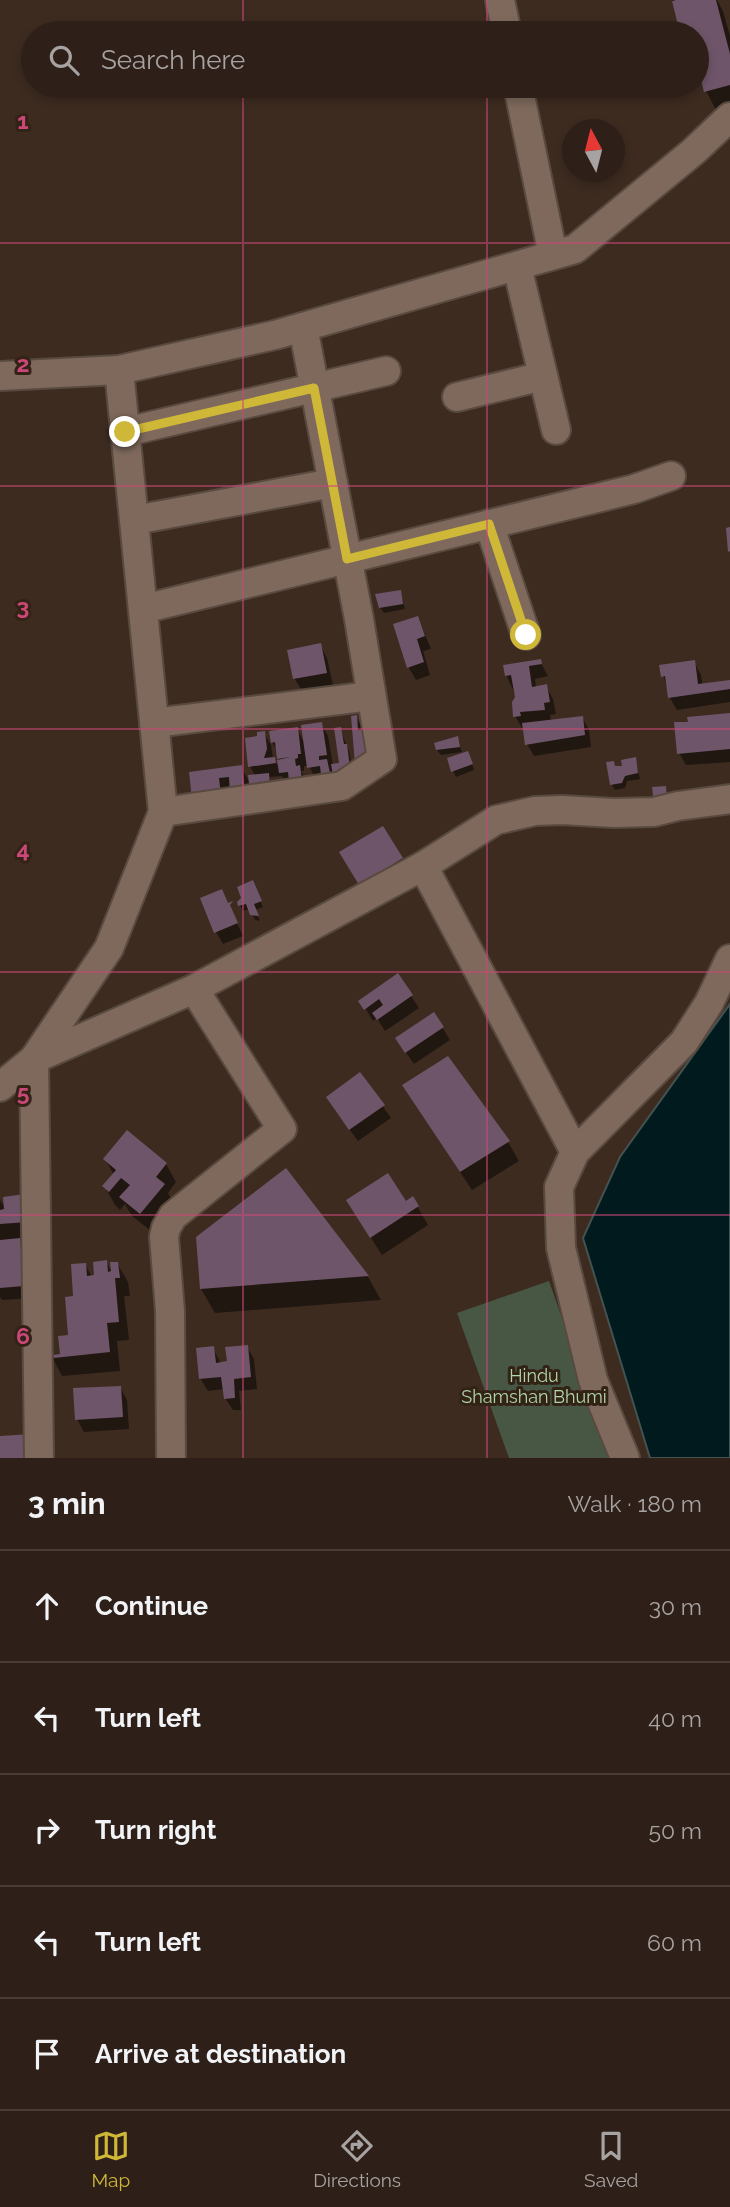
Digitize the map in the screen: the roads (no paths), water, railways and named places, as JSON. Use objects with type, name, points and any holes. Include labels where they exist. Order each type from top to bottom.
[{"type":"street","points":[[500,0],[504,21]]},
{"type":"street","points":[[521,98],[554,255]]},
{"type":"street","points":[[0,376],[119,370],[303,327],[575,249],[694,151],[730,117]]},
{"type":"street","points":[[517,266],[555,430]]},
{"type":"street","points":[[163,812],[342,786],[382,759],[303,327]]},
{"type":"street","points":[[39,1458],[34,1059],[109,948],[163,812],[119,370]]},
{"type":"street","points":[[125,432],[386,371]]},
{"type":"street","points":[[457,397],[543,376]]},
{"type":"street","points":[[143,609],[634,489],[671,477]]},
{"type":"street","points":[[135,520],[333,482]]},
{"type":"street","points":[[489,524],[526,635]]},
{"type":"street","points":[[155,723],[371,696]]},
{"type":"street","points":[[0,1087],[34,1059],[194,989],[423,866],[496,820],[535,811],[654,812],[730,799]]},
{"type":"street","points":[[423,866],[575,1152]]},
{"type":"street","points":[[625,1458],[593,1380],[561,1248],[559,1187],[575,1152],[684,1042],[709,1003],[730,959]]},
{"type":"street","points":[[171,1458],[170,1311],[164,1237],[166,1228],[173,1216],[282,1129],[194,989]]},
{"type":"water","points":[[730,1004],[730,1458],[650,1458],[583,1238],[620,1157]]},
{"type":"park label","name":"Hindu Shamshan Bhumi","points":[[534,1385]]}]
